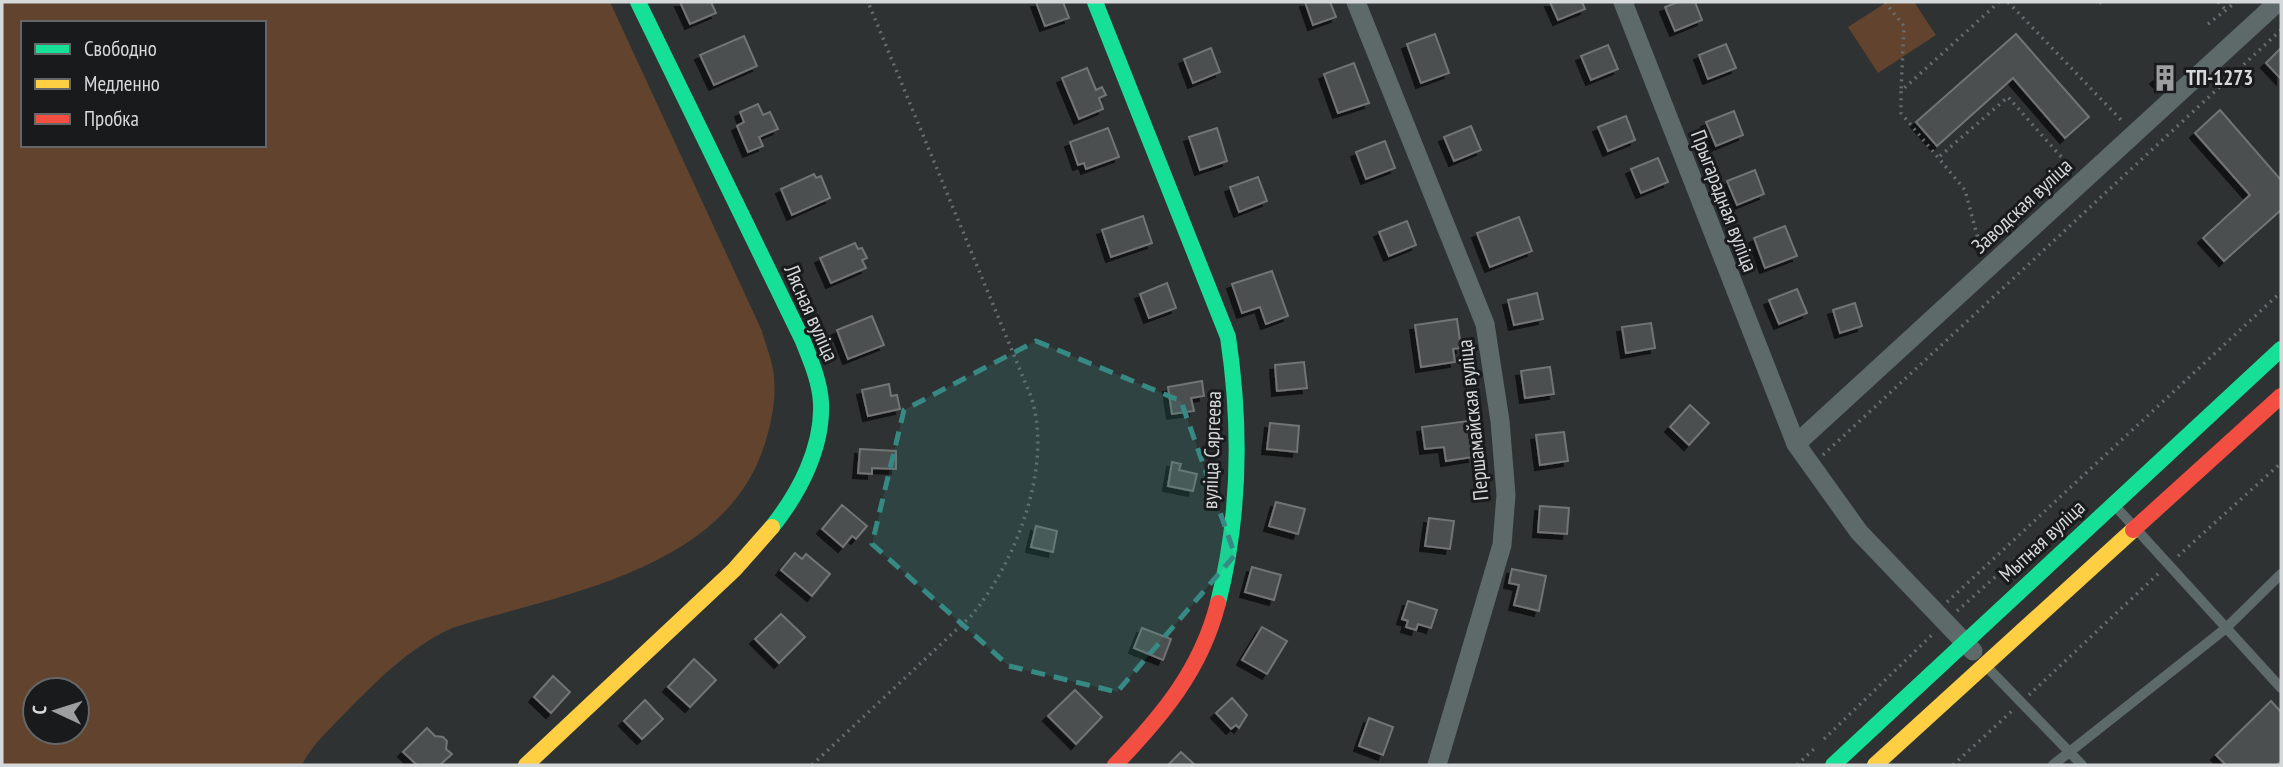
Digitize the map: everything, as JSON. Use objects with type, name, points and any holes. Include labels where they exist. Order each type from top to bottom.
[{"type":"street","name":"Лясная вуліца","points":[[526,765],[759,541],[798,486],[818,436],[821,410],[817,378],[803,341],[638,2]]},
{"type":"street","name":"вуліца Сяргеева","points":[[1095,2],[1228,337],[1234,367],[1237,424],[1228,542],[1221,595],[1210,634],[1199,659],[1174,699],[1115,765]]},
{"type":"street","name":"Першамайская вуліца","points":[[1356,2],[1485,324],[1500,421],[1506,495],[1502,545],[1437,765]]},
{"type":"street","name":"Прыгарадная вуліца","points":[[1623,2],[1783,417],[1796,444],[1859,532],[1983,663]]},
{"type":"street","name":"Заводская вуліца","points":[[1796,444],[2278,2]]},
{"type":"street","name":"Мытная вуліца","points":[[1833,765],[2281,349]]},
{"type":"street","points":[[1875,765],[1983,663],[2136,531],[2281,396]]},
{"type":"lane","points":[[2113,504],[2281,688]]},
{"type":"lane","points":[[2053,765],[2225,629],[2281,574]]},
{"type":"lane","points":[[1983,663],[2082,765]]},
{"type":"path","points":[[812,765],[989,596],[1016,541],[1039,454],[1034,403],[868,2]]},
{"type":"path","points":[[1885,2],[1904,26],[1901,113],[1940,156],[1965,190],[1982,248],[1975,281]]},
{"type":"path","points":[[1901,91],[1999,2]]},
{"type":"path","points":[[2008,2],[2125,124]]},
{"type":"path","points":[[2100,2],[2105,2]]},
{"type":"path","points":[[2218,2],[2226,10]]},
{"type":"path","points":[[2208,24],[2236,2]]},
{"type":"path","points":[[1811,466],[2281,30]]},
{"type":"path","points":[[1940,156],[2008,96],[2075,173]]},
{"type":"path","points":[[1935,613],[2281,292]]},
{"type":"path","points":[[1953,765],[2281,463]]},
{"type":"highlighted area","points":[[1036,341],[1181,401],[1235,555],[1117,692],[1009,666],[872,544],[904,410]]},
{"type":"shaded area","points":[[2,2],[610,2],[762,331],[771,360],[774,385],[772,417],[766,440],[746,484],[717,519],[680,547],[637,570],[543,602],[452,628],[436,636],[393,667],[368,690],[315,745],[302,765],[2,765]]},
{"type":"shaded area","points":[[1887,2],[1914,2],[1936,35],[1878,73],[1848,27]]},
{"type":"building","points":[[680,2],[711,2],[716,13],[690,24]]},
{"type":"building","points":[[1036,2],[1063,2],[1069,18],[1045,26]]},
{"type":"building","points":[[1305,2],[1330,2],[1336,17],[1313,25]]},
{"type":"building","points":[[1550,2],[1582,2],[1585,9],[1558,20]]},
{"type":"building","points":[[1678,2],[1695,2],[1702,20],[1675,31],[1665,7]]},
{"type":"building","points":[[1435,34],[1449,73],[1421,83],[1407,44]]},
{"type":"building","points":[[2016,34],[2089,117],[2065,138],[2013,78],[1937,146],[1916,122]]},
{"type":"building","points":[[744,36],[757,66],[714,85],[700,55]]},
{"type":"building","points":[[1726,44],[1736,68],[1708,79],[1699,55]]},
{"type":"building","points":[[1608,45],[1618,69],[1591,80],[1581,56]]},
{"type":"building","points":[[1211,48],[1220,72],[1193,83],[1184,59]]},
{"type":"building","points":[[2281,48],[2281,79],[2266,63]]},
{"type":"building","points":[[1354,63],[1369,103],[1338,113],[1324,74]]},
{"type":"building","points":[[1087,68],[1096,90],[1102,87],[1106,95],[1099,98],[1103,109],[1079,119],[1062,78]]},
{"type":"building","name":"ТП-1273","points":[[2167,69],[2175,77],[2163,87],[2155,79]]},
{"type":"building","points":[[758,104],[763,115],[770,112],[778,129],[759,137],[763,146],[748,152],[737,126],[744,122],[740,112]]},
{"type":"building","points":[[2220,110],[2281,180],[2281,210],[2224,261],[2203,238],[2250,195],[2195,133]]},
{"type":"building","points":[[1734,111],[1743,135],[1716,146],[1706,122]]},
{"type":"building","points":[[1626,116],[1635,140],[1608,151],[1598,127]]},
{"type":"building","points":[[1471,126],[1481,150],[1454,161],[1444,137]]},
{"type":"building","points":[[1108,128],[1119,157],[1086,169],[1084,163],[1078,165],[1070,142]]},
{"type":"building","points":[[1217,128],[1227,161],[1200,170],[1189,137]]},
{"type":"building","points":[[1385,141],[1395,168],[1366,179],[1356,152]]},
{"type":"building","points":[[1658,158],[1668,182],[1641,193],[1631,169]]},
{"type":"building","points":[[1755,170],[1764,194],[1737,205],[1727,181]]},
{"type":"building","points":[[814,174],[816,178],[821,176],[830,198],[792,215],[781,189]]},
{"type":"building","points":[[1258,177],[1267,201],[1239,212],[1230,187]]},
{"type":"building","points":[[1143,216],[1152,243],[1111,257],[1102,230]]},
{"type":"building","points":[[1519,217],[1532,251],[1490,267],[1477,233]]},
{"type":"building","points":[[1407,221],[1416,245],[1389,256],[1379,232]]},
{"type":"building","points":[[1785,226],[1797,256],[1765,268],[1754,238]]},
{"type":"building","points":[[855,243],[858,249],[862,248],[867,258],[862,260],[866,268],[831,283],[820,258]]},
{"type":"building","points":[[1272,271],[1288,316],[1266,324],[1260,307],[1242,313],[1232,284]]},
{"type":"building","points":[[1167,283],[1176,308],[1149,318],[1140,294]]},
{"type":"building","points":[[1797,289],[1807,313],[1779,324],[1769,300]]},
{"type":"building","points":[[1537,293],[1543,319],[1514,325],[1508,300]]},
{"type":"building","points":[[1855,303],[1862,326],[1840,333],[1833,310]]},
{"type":"building","points":[[872,316],[884,345],[848,359],[837,330]]},
{"type":"building","points":[[1457,319],[1461,348],[1453,349],[1455,362],[1421,367],[1415,325]]},
{"type":"building","points":[[1651,323],[1655,348],[1626,353],[1622,327]]},
{"type":"building","points":[[1304,362],[1307,388],[1277,391],[1275,365]]},
{"type":"building","points":[[1550,367],[1554,394],[1525,398],[1521,371]]},
{"type":"building","points":[[1202,381],[1204,396],[1191,398],[1194,411],[1172,414],[1168,387]]},
{"type":"building","points":[[889,384],[891,396],[897,395],[900,409],[868,416],[862,390]]},
{"type":"building","points":[[1690,405],[1709,423],[1689,445],[1670,427]]},
{"type":"building","points":[[1468,421],[1473,457],[1446,461],[1444,447],[1425,449],[1422,427]]},
{"type":"building","points":[[1270,423],[1299,426],[1297,452],[1267,449]]},
{"type":"building","points":[[1564,432],[1568,461],[1540,465],[1536,435]]},
{"type":"building","points":[[860,449],[896,451],[896,469],[872,468],[872,474],[858,473]]},
{"type":"building","points":[[1172,462],[1181,464],[1179,470],[1197,474],[1193,491],[1168,486]]},
{"type":"building","points":[[1276,502],[1305,509],[1298,534],[1269,526]]},
{"type":"building","points":[[842,505],[867,526],[856,539],[852,536],[843,547],[822,529]]},
{"type":"building","points":[[1540,506],[1569,508],[1567,534],[1538,532]]},
{"type":"building","points":[[1429,518],[1454,521],[1450,549],[1425,546]]},
{"type":"building","points":[[1036,526],[1057,531],[1053,552],[1031,547]]},
{"type":"building","points":[[795,553],[802,559],[806,554],[830,574],[812,596],[781,570]]},
{"type":"building","points":[[1252,567],[1281,575],[1274,600],[1245,592]]},
{"type":"building","points":[[1512,569],[1546,576],[1539,611],[1514,605],[1519,585],[1509,583]]},
{"type":"building","points":[[1408,601],[1437,610],[1431,628],[1418,624],[1416,630],[1406,627],[1408,621],[1402,619]]},
{"type":"building","points":[[781,614],[805,637],[779,663],[755,639]]},
{"type":"building","points":[[1262,627],[1287,641],[1267,674],[1242,660]]},
{"type":"building","points":[[1142,628],[1171,639],[1163,660],[1134,648]]},
{"type":"building","points":[[694,659],[716,680],[690,707],[668,687]]},
{"type":"building","points":[[553,676],[570,692],[551,713],[534,697]]},
{"type":"building","points":[[1075,690],[1102,717],[1076,744],[1048,716]]},
{"type":"building","points":[[1232,698],[1247,715],[1239,728],[1236,725],[1231,729],[1216,713]]},
{"type":"building","points":[[645,700],[663,719],[642,739],[624,721]]},
{"type":"building","points":[[2271,701],[2281,712],[2281,761],[2277,765],[2226,765],[2216,755]]},
{"type":"building","points":[[1369,718],[1393,727],[1383,755],[1359,746]]},
{"type":"building","points":[[427,728],[435,736],[443,737],[447,741],[446,749],[452,754],[440,765],[417,765],[403,752]]},
{"type":"building","points":[[1181,752],[1195,765],[1168,765]]},
{"type":"traffic: fast","points":[[638,2],[803,341],[817,379],[821,403],[818,437],[800,485],[772,527]]},
{"type":"traffic: fast","points":[[1095,2],[1228,337],[1235,403],[1236,470],[1231,537],[1218,603]]},
{"type":"traffic: fast","points":[[1833,765],[2281,349]]},
{"type":"traffic: slow","points":[[526,765],[734,570],[772,527]]},
{"type":"traffic: slow","points":[[1875,765],[2133,530]]},
{"type":"traffic: jam","points":[[2133,530],[2281,396]]},
{"type":"traffic: jam","points":[[1115,765],[1178,691],[1201,650],[1218,603]]},
{"type":"place","name":"ТП-1273","points":[[2165,78]]}]
